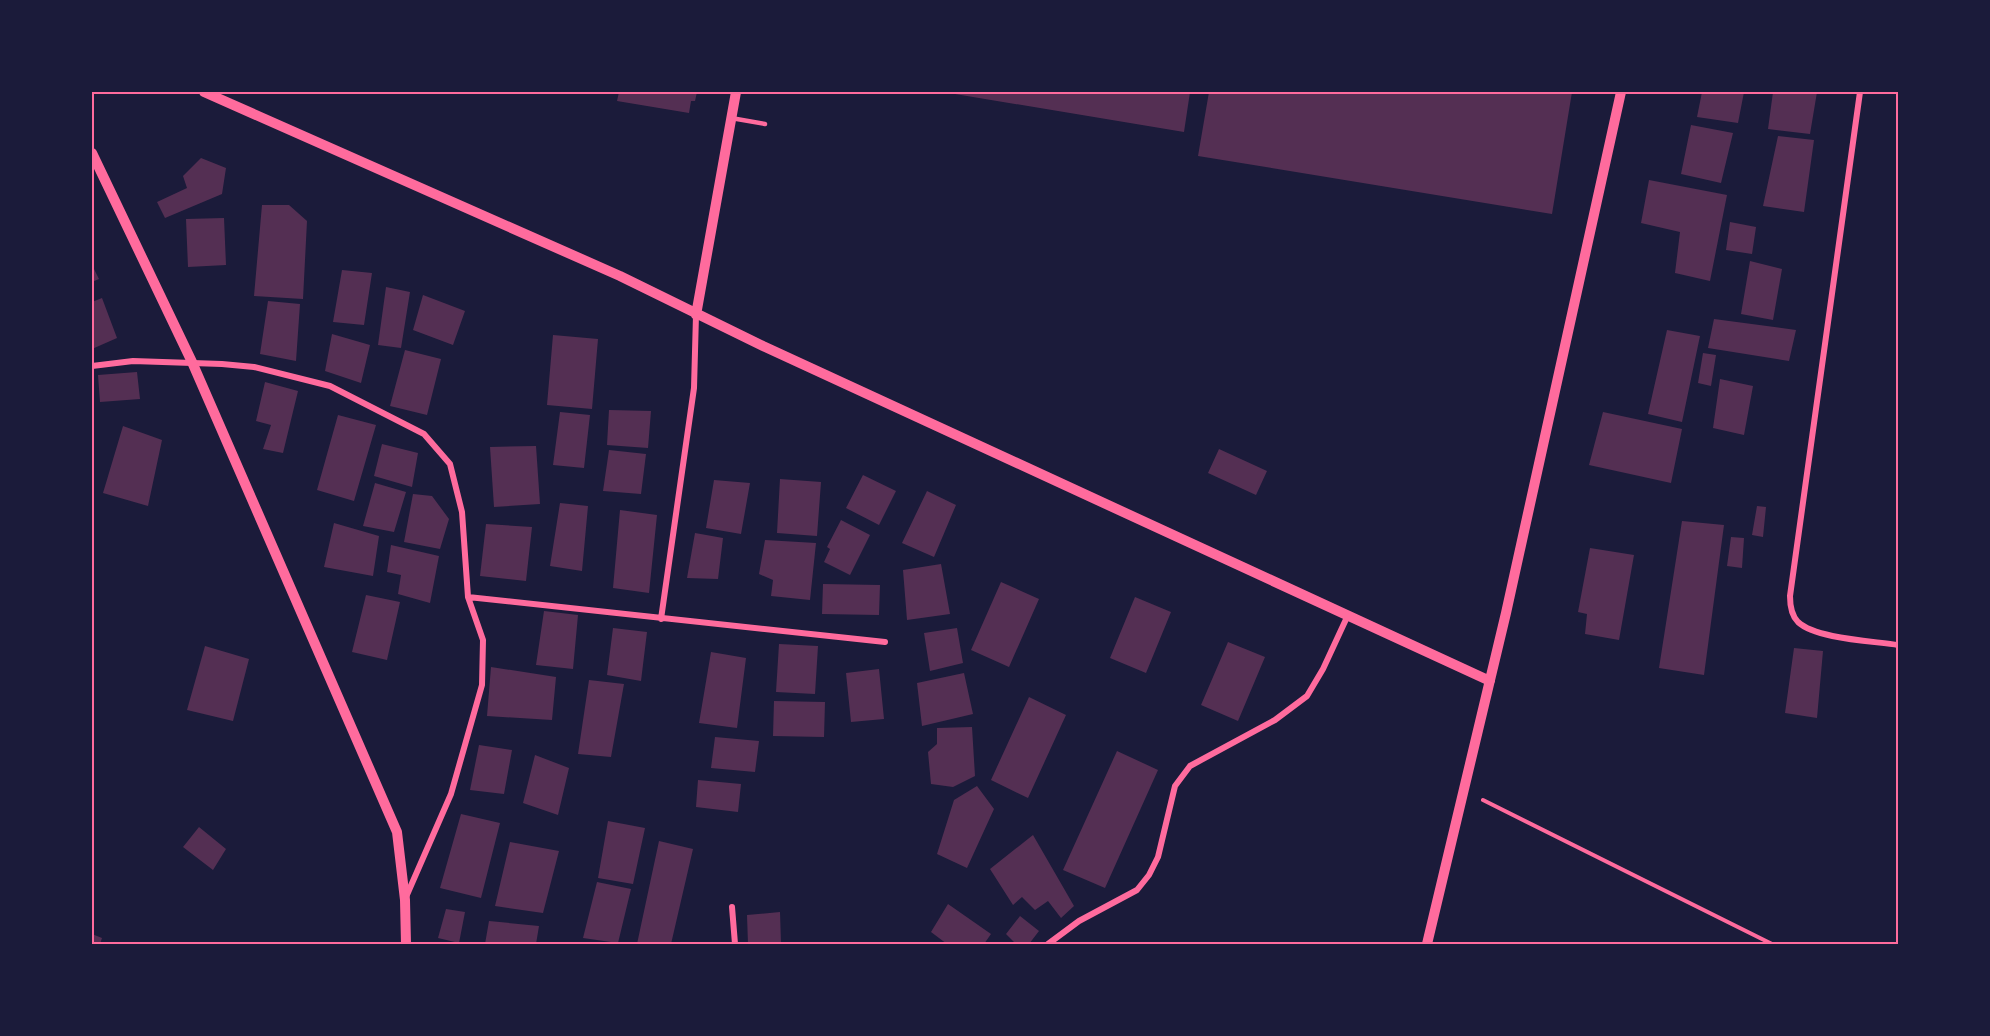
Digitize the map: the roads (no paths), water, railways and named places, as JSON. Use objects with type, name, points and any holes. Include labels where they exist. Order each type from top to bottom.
[{"type":"street","points":[[204,92],[620,276],[696,315],[1490,681]]},
{"type":"street","points":[[661,618],[694,388],[696,315],[736,92]]},
{"type":"street","points":[[1427,945],[1490,681],[1621,92]]},
{"type":"street","points":[[1860,92],[1790,596],[1791,610],[1799,622],[1816,631],[1899,645]]},
{"type":"street","points":[[92,153],[192,363],[397,832],[405,900],[406,945]]},
{"type":"street","points":[[92,366],[134,361],[254,368],[330,386],[424,434],[450,464],[462,512],[468,597],[483,640],[482,685],[451,794],[405,900]]},
{"type":"street","points":[[468,597],[885,642]]},
{"type":"street","points":[[1048,945],[1079,921],[1137,890],[1149,875],[1158,856],[1175,786],[1190,766],[1275,720],[1307,696],[1348,615]]},
{"type":"street","points":[[732,907],[735,945]]},
{"type":"lane","points":[[732,118],[765,124]]}]
